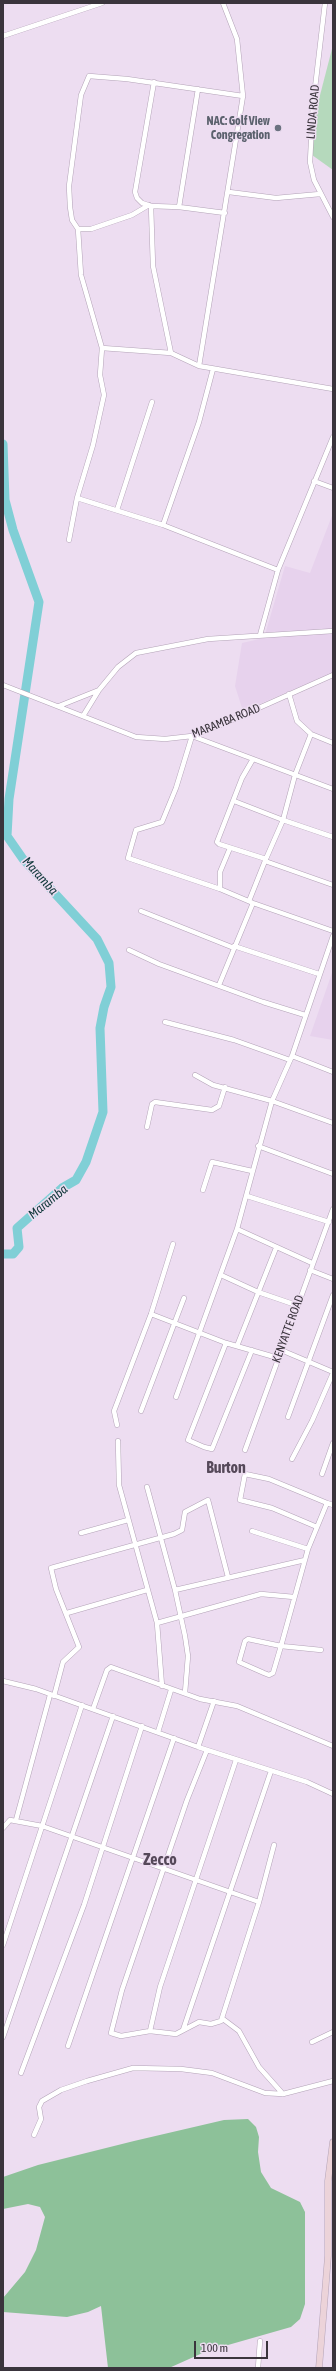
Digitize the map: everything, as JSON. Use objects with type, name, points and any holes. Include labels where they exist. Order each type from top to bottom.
[{"type":"street","points":[[3,36],[102,3]]},
{"type":"street","points":[[199,366],[229,192],[243,96],[237,39],[223,3]]},
{"type":"street","name":"LINDA ROAD","points":[[326,3],[310,150],[312,170],[320,194],[333,217]]},
{"type":"street","points":[[69,540],[77,498],[104,395],[100,363],[102,348],[81,275],[78,229],[72,220],[69,186],[81,95],[87,79],[93,75],[154,82],[243,96]]},
{"type":"street","points":[[154,82],[135,192],[142,204],[225,213]]},
{"type":"street","points":[[179,207],[198,89]]},
{"type":"street","points":[[229,192],[276,198],[320,194]]},
{"type":"street","points":[[78,229],[91,229],[132,215],[150,205]]},
{"type":"street","points":[[150,205],[153,266],[171,353]]},
{"type":"street","points":[[102,348],[171,353],[199,366],[333,390]]},
{"type":"street","points":[[163,525],[199,422],[213,369]]},
{"type":"street","points":[[117,510],[152,402]]},
{"type":"street","points":[[260,635],[278,570],[333,437]]},
{"type":"street","points":[[314,481],[333,488]]},
{"type":"street","points":[[77,498],[163,525],[278,570]]},
{"type":"street","points":[[83,716],[99,690],[118,667],[136,653],[208,639],[333,632]]},
{"type":"street","name":"MARAMBA ROAD","points":[[3,685],[136,737],[165,739],[192,736],[333,675]]},
{"type":"street","points":[[59,706],[99,690]]},
{"type":"street","points":[[289,694],[297,721],[311,734],[333,742]]},
{"type":"street","points":[[219,985],[251,902],[265,860],[283,820],[295,775],[311,734]]},
{"type":"street","points":[[333,789],[192,736],[176,788],[162,822],[136,830],[128,858],[220,889],[251,902],[333,931]]},
{"type":"street","points":[[253,759],[242,778],[217,842],[333,885]]},
{"type":"street","points":[[234,801],[333,837]]},
{"type":"street","points":[[220,889],[220,872],[230,848]]},
{"type":"street","points":[[141,911],[234,947],[319,974]]},
{"type":"street","points":[[176,1397],[237,1229],[247,1196],[258,1146],[272,1101],[291,1058],[333,936]]},
{"type":"street","points":[[129,950],[159,964],[263,1002],[305,1015]]},
{"type":"street","points":[[165,1022],[229,1039],[333,1072]]},
{"type":"street","points":[[195,1075],[203,1081],[272,1101],[333,1123]]},
{"type":"street","points":[[147,1127],[152,1104],[155,1102],[212,1110],[219,1106],[226,1087]]},
{"type":"street","points":[[258,1146],[333,1174]]},
{"type":"street","points":[[203,1190],[210,1165],[214,1161],[252,1171]]},
{"type":"street","points":[[247,1196],[329,1222]]},
{"type":"street","name":"KENYATTE ROAD","points":[[245,1450],[296,1305],[333,1209]]},
{"type":"street","points":[[237,1229],[276,1248],[312,1263]]},
{"type":"street","points":[[116,1425],[114,1411],[151,1314],[173,1244]]},
{"type":"street","points":[[238,1346],[276,1248]]},
{"type":"street","points":[[310,1270],[333,1279]]},
{"type":"street","points":[[221,1274],[258,1292],[296,1305]]},
{"type":"street","points":[[288,1417],[333,1296]]},
{"type":"street","points":[[141,1411],[176,1324],[184,1298]]},
{"type":"street","points":[[151,1314],[226,1343],[278,1358]]},
{"type":"street","points":[[226,1343],[188,1440],[204,1447],[212,1449],[252,1350]]},
{"type":"street","points":[[281,1350],[333,1371],[316,1414],[292,1459]]},
{"type":"street","points":[[118,1441],[118,1472],[128,1520],[157,1623],[162,1686]]},
{"type":"street","points":[[322,1474],[333,1443]]},
{"type":"street","points":[[317,1527],[272,1508],[240,1500],[245,1474],[269,1479],[333,1505]]},
{"type":"street","points":[[147,1487],[181,1616],[188,1656],[185,1693]]},
{"type":"street","points":[[16,1820],[63,1662],[79,1646],[67,1613],[56,1589],[51,1568],[179,1532],[182,1527],[185,1512],[208,1500],[228,1577]]},
{"type":"street","points":[[321,1650],[281,1646],[247,1640],[239,1662],[271,1674],[281,1646],[308,1549],[327,1503]]},
{"type":"street","points":[[81,1533],[128,1520]]},
{"type":"street","points":[[252,1531],[308,1549]]},
{"type":"street","points":[[175,1590],[305,1560]]},
{"type":"street","points":[[67,1613],[147,1590]]},
{"type":"street","points":[[157,1623],[261,1594],[294,1597]]},
{"type":"street","points":[[93,1709],[109,1668],[200,1699],[237,1706],[333,1746]]},
{"type":"street","points":[[3,1681],[19,1683],[198,1747],[271,1770],[333,1794]]},
{"type":"street","points":[[158,1732],[170,1690]]},
{"type":"street","points":[[198,1747],[214,1701]]},
{"type":"street","points":[[3,1945],[82,1706]]},
{"type":"street","points":[[3,2038],[70,1836],[113,1716]]},
{"type":"street","points":[[21,2073],[57,1980],[103,1847],[142,1726]]},
{"type":"street","points":[[68,2046],[174,1738]]},
{"type":"street","points":[[207,1750],[187,1800],[122,1990],[111,2033],[117,2036],[150,2031],[171,2035],[199,2022],[211,2024],[218,2023],[223,2018],[260,1902],[274,1844]]},
{"type":"street","points":[[150,2031],[160,1987],[236,1760]]},
{"type":"street","points":[[183,2030],[271,1770]]},
{"type":"street","points":[[3,1828],[8,1820],[16,1820],[42,1826],[260,1902]]},
{"type":"street","points":[[223,2018],[242,2035],[259,2067],[282,2094]]},
{"type":"street","points":[[312,2042],[333,2032]]},
{"type":"street","points":[[34,2135],[41,2119],[39,2107],[42,2101],[61,2090],[133,2068],[181,2069],[212,2073],[266,2093],[282,2094],[333,2081]]},
{"type":"street","points":[[319,2368],[328,2256],[333,2142]]},
{"type":"street","points":[[258,2368],[260,2341]]},
{"type":"shaded area","points":[[333,513],[333,673],[243,711],[235,686],[242,643],[264,638],[285,566],[310,573]]},
{"type":"shaded area","points":[[333,970],[333,1040],[310,1036]]},
{"type":"green space","points":[[333,45],[333,170],[312,155],[311,130]]},
{"type":"green space","points":[[248,2119],[256,2127],[259,2137],[258,2152],[261,2172],[271,2188],[300,2202],[305,2212],[305,2304],[300,2319],[291,2327],[207,2351],[169,2368],[108,2368],[101,2306],[88,2312],[67,2317],[3,2312],[3,2298],[25,2272],[36,2250],[45,2217],[40,2207],[28,2204],[3,2209],[3,2177],[38,2165],[134,2141],[224,2120]]},
{"type":"waterway","name":"Maramba","points":[[3,444],[5,500],[13,530],[39,602],[9,799],[7,836],[23,859],[97,939],[109,963],[111,987],[104,1007],[100,1028],[103,1112],[86,1162],[76,1180],[62,1188],[17,1228],[19,1247],[13,1254],[3,1254]]},
{"type":"place","name":"NAC: Golf View Congregation","points":[[278,128]]},
{"type":"district","name":"Burton","points":[[226,1468]]},
{"type":"district","name":"Zecco","points":[[160,1860]]}]
